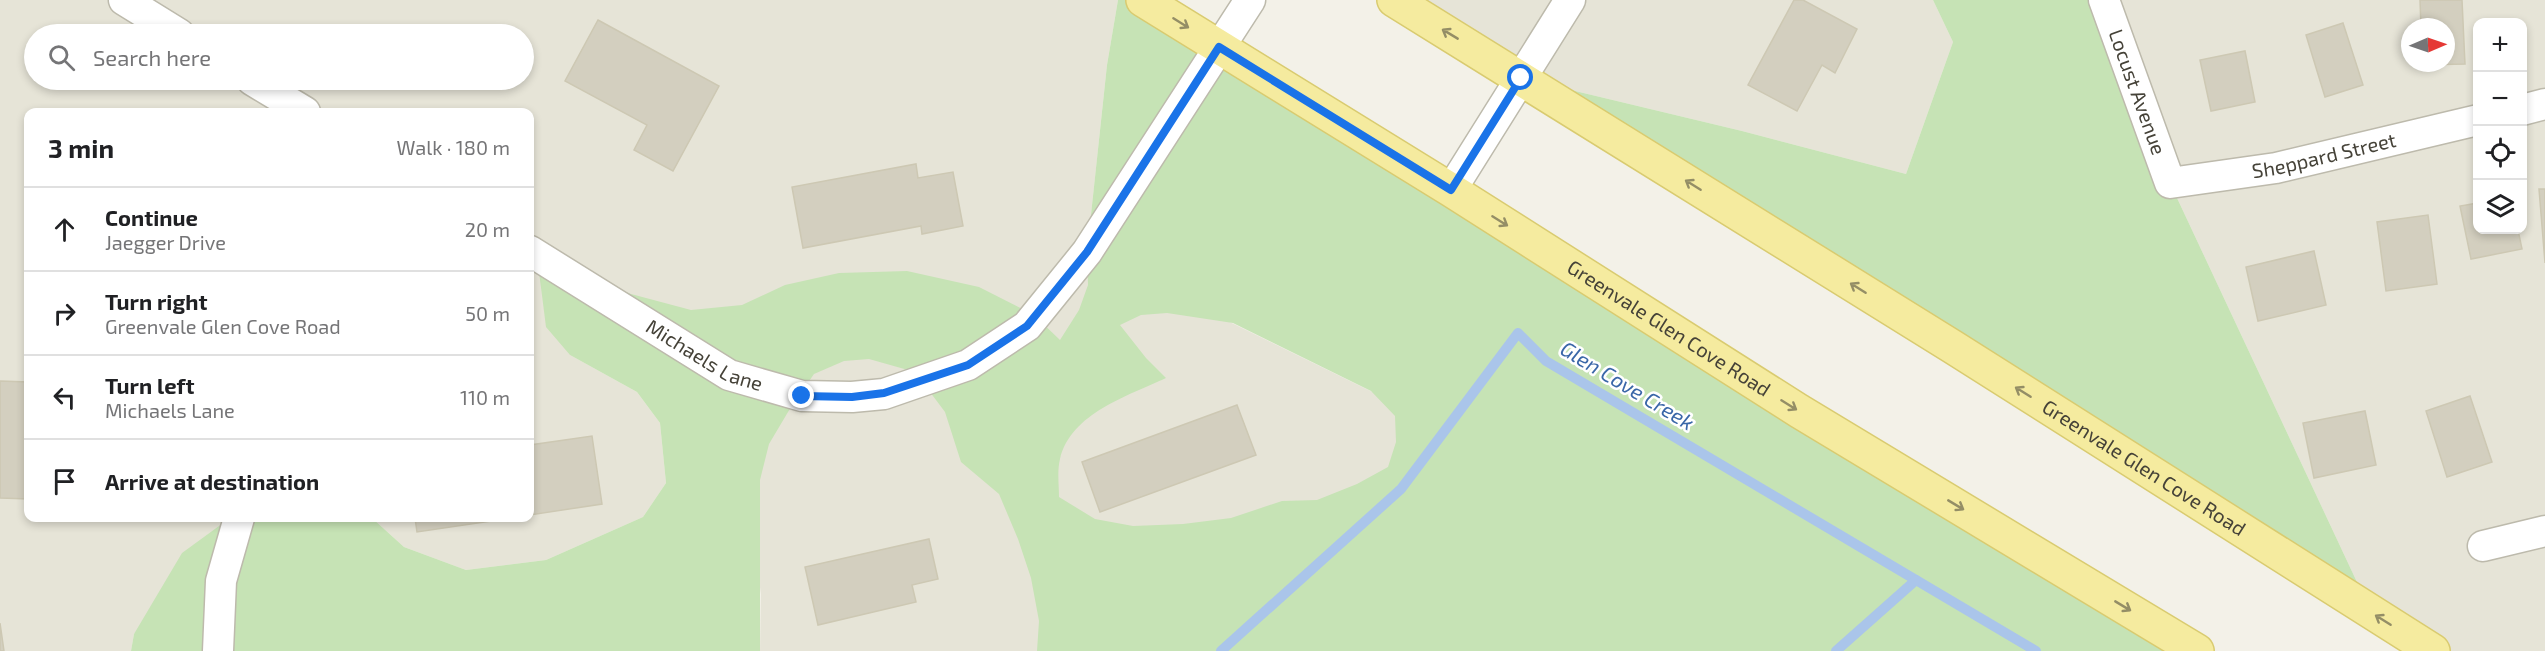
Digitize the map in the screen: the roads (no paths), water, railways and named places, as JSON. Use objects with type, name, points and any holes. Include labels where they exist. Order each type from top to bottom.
[{"type":"main road","name":"Greenvale Glen Cove Road","points":[[1143,0],[1451,190],[1799,411],[2197,651]]},
{"type":"main road","name":"Greenvale Glen Cove Road","points":[[1394,0],[1953,347],[2433,651]]},
{"type":"street","points":[[124,0],[163,24]]},
{"type":"street","name":"Michaels Lane","points":[[534,253],[729,375],[802,396],[852,397],[884,393],[968,365],[1027,326],[1087,252],[1250,0]]},
{"type":"street","points":[[1451,190],[1570,0]]},
{"type":"street","name":"Locust Avenue","points":[[2104,0],[2170,183]]},
{"type":"street","points":[[269,90],[298,108]]},
{"type":"street","points":[[2527,109],[2545,104]]},
{"type":"street","name":"Sheppard Street","points":[[2170,183],[2276,168],[2473,121]]},
{"type":"street","points":[[218,651],[221,581],[238,522]]},
{"type":"street","points":[[2482,546],[2545,531]]},
{"type":"waterway","name":"Glen Cove Creek","points":[[1221,651],[1401,489],[1518,333],[1546,361],[2036,651]]},
{"type":"waterway","points":[[1836,651],[1916,580]]}]
